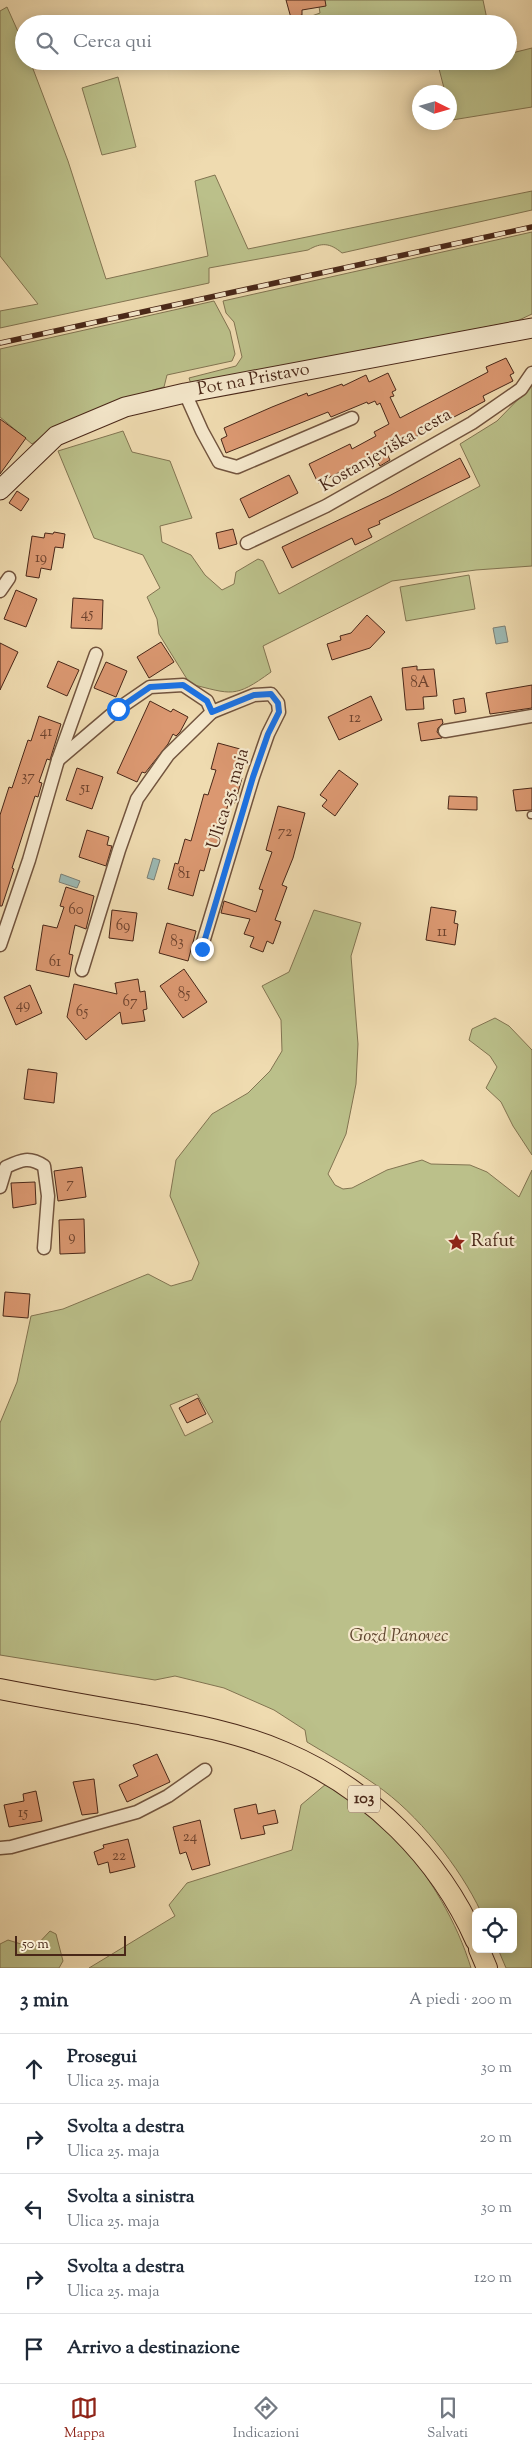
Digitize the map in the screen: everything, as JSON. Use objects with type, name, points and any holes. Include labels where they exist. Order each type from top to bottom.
[{"type":"main road","name":"103","points":[[0,1689],[211,1730],[252,1740],[312,1765],[346,1786],[383,1813],[418,1849],[448,1888],[472,1934]]},
{"type":"main road","points":[[480,1953],[486,1968]]},
{"type":"street","name":"Pot na Pristavo","points":[[0,490],[56,436],[125,407],[185,393],[531,330]]},
{"type":"street","name":"Kostanjeviška cesta","points":[[246,544],[326,506],[472,423],[521,389],[532,373]]},
{"type":"street","points":[[185,393],[202,432],[219,462],[237,468],[352,418]]},
{"type":"street","points":[[0,591],[9,578]]},
{"type":"street","points":[[0,945],[29,860],[58,760],[96,654]]},
{"type":"street","points":[[58,760],[118,709],[150,687],[183,685],[207,701],[212,712]]},
{"type":"street","name":"Ulica 25. maja","points":[[82,970],[119,850],[137,799],[168,755],[212,712],[254,695],[271,694],[278,703],[279,712],[268,734],[253,777],[202,949]]},
{"type":"street","points":[[445,731],[532,716]]},
{"type":"street","points":[[0,1187],[6,1167],[22,1159],[35,1160],[44,1166],[48,1196],[44,1248]]},
{"type":"street","points":[[0,1848],[11,1848],[136,1812],[168,1796],[205,1770]]},
{"type":"green space","points":[[318,0],[483,0],[486,15],[314,15],[320,13]]},
{"type":"green space","points":[[7,7],[15,25],[15,70],[33,70],[68,161],[106,279],[208,256],[195,181],[215,175],[248,249],[532,191],[532,210],[342,253],[334,247],[322,245],[308,250],[209,268],[209,283],[0,328],[0,311],[38,304],[0,256],[0,11]]},
{"type":"green space","points":[[532,48],[532,107],[457,119],[457,85],[443,85],[439,70],[517,70],[517,52]]},
{"type":"green space","points":[[118,77],[136,147],[102,155],[82,88]]},
{"type":"green space","points":[[532,232],[532,314],[517,321],[191,384],[189,378],[236,366],[242,357],[234,322],[226,313],[223,301]]},
{"type":"green space","points":[[214,301],[230,331],[235,354],[232,361],[167,375],[164,387],[95,409],[63,424],[32,444],[0,417],[0,349]]},
{"type":"green space","points":[[532,385],[532,566],[476,570],[392,581],[263,646],[271,672],[249,687],[232,692],[190,684],[159,634],[157,619],[147,597],[160,588],[143,555],[94,538],[58,451],[123,431],[132,452],[170,461],[192,518],[160,526],[162,542],[191,555],[205,575],[222,590],[234,584],[236,572],[258,559],[263,561],[279,594],[480,486],[460,444],[497,421]]},
{"type":"green space","points":[[469,575],[475,609],[406,621],[400,587]]},
{"type":"green space","name":"Gozd Panovec","points":[[314,910],[361,923],[351,956],[358,1044],[356,1084],[346,1134],[328,1174],[335,1185],[343,1189],[352,1188],[387,1170],[422,1160],[431,1164],[470,1165],[487,1172],[519,1197],[532,1170],[532,1968],[506,1968],[500,1953],[517,1953],[517,1908],[479,1908],[462,1877],[449,1859],[407,1810],[368,1779],[307,1742],[305,1730],[274,1710],[224,1688],[175,1676],[155,1680],[0,1655],[0,1423],[17,1382],[31,1316],[63,1309],[148,1274],[171,1286],[192,1280],[199,1263],[170,1196],[176,1160],[212,1114],[248,1093],[270,1071],[282,1051],[281,1020],[262,986],[289,972]],"holes":[[[197,1394],[213,1422],[185,1436],[170,1405]]]},
{"type":"green space","points":[[495,1018],[509,1026],[532,1050],[532,1155],[513,1126],[501,1102],[486,1088],[497,1067],[490,1056],[469,1040],[472,1029]]},
{"type":"green space","points":[[326,1784],[364,1810],[399,1841],[432,1885],[458,1934],[471,1968],[89,1968],[175,1916],[169,1905],[187,1883],[292,1850],[301,1805]]},
{"type":"green space","points":[[50,1931],[56,1934],[63,1961],[59,1968],[0,1968],[0,1944],[8,1940],[34,1948]]},
{"type":"water","points":[[505,626],[508,642],[496,644],[493,628]]},
{"type":"water","points":[[153,858],[160,860],[154,880],[147,878]]},
{"type":"water","points":[[61,874],[80,881],[77,888],[59,882]]},
{"type":"building","points":[[286,0],[325,0],[326,6],[302,10],[302,15],[290,15]]},
{"type":"building","points":[[506,358],[514,373],[510,375],[513,381],[483,396],[485,401],[386,452],[390,460],[380,466],[374,455],[318,483],[309,464],[350,444],[352,449],[376,436],[374,432],[389,424],[380,403],[377,405],[375,401],[368,404],[367,402],[331,417],[328,412],[226,453],[221,439],[227,436],[224,428],[307,393],[308,396],[342,384],[343,386],[366,375],[369,382],[388,373],[396,390],[392,392],[394,396],[390,397],[400,418],[488,372],[486,367]]},
{"type":"building","points":[[0,419],[26,438],[0,474]]},
{"type":"building","points":[[460,458],[470,477],[379,521],[380,524],[368,529],[372,537],[355,545],[352,538],[292,568],[282,547],[389,496]]},
{"type":"building","points":[[289,475],[298,493],[249,518],[240,499]]},
{"type":"building","points":[[17,491],[29,499],[21,511],[9,503]]},
{"type":"building","points":[[233,529],[237,544],[219,549],[216,533]]},
{"type":"building","points":[[54,532],[65,534],[63,548],[55,547],[51,570],[41,568],[39,578],[26,576],[32,536],[44,538],[45,533],[53,534]]},
{"type":"building","points":[[16,590],[37,599],[26,627],[4,619]]},
{"type":"building","points":[[73,598],[103,600],[102,629],[71,628]]},
{"type":"building","points":[[367,615],[385,632],[370,648],[332,660],[327,644],[341,640],[340,636],[351,633]]},
{"type":"building","points":[[161,642],[174,662],[149,678],[137,657]]},
{"type":"building","points":[[0,643],[18,652],[0,690]]},
{"type":"building","points":[[58,661],[79,670],[67,696],[47,687]]},
{"type":"building","points":[[106,662],[127,671],[116,697],[94,688]]},
{"type":"building","points":[[417,666],[417,670],[434,669],[437,696],[423,697],[424,709],[406,710],[402,668]]},
{"type":"building","points":[[532,685],[532,708],[490,714],[486,693]]},
{"type":"building","points":[[371,696],[382,720],[339,740],[328,717]]},
{"type":"building","points":[[464,698],[466,712],[455,714],[453,700]]},
{"type":"building","points":[[150,701],[171,712],[173,709],[188,717],[180,732],[176,736],[173,734],[168,744],[145,773],[142,772],[137,782],[117,773]]},
{"type":"building","points":[[39,716],[61,724],[50,760],[47,759],[39,782],[42,783],[38,797],[35,796],[12,868],[14,869],[2,906],[0,906],[0,815],[9,787],[12,788],[28,740],[31,741]]},
{"type":"building","points":[[442,719],[443,723],[437,732],[442,738],[421,741],[418,723]]},
{"type":"building","points":[[218,743],[240,749],[237,761],[242,762],[238,777],[242,778],[235,803],[229,801],[216,848],[211,846],[204,871],[200,870],[193,896],[168,889],[175,863],[178,864],[185,839],[191,841],[204,794],[208,795],[216,770],[211,769]]},
{"type":"building","points":[[77,768],[103,777],[92,809],[66,800]]},
{"type":"building","points":[[339,770],[358,784],[335,816],[322,806],[327,800],[320,795]]},
{"type":"building","points":[[532,788],[532,810],[516,811],[513,790]]},
{"type":"building","points":[[449,796],[477,797],[477,810],[448,809]]},
{"type":"building","points":[[278,806],[305,813],[293,858],[282,885],[287,887],[275,920],[281,922],[273,944],[267,941],[263,952],[250,947],[254,937],[244,934],[250,919],[221,913],[224,901],[256,912],[263,890],[259,889],[272,852],[266,850]]},
{"type":"building","points":[[87,830],[109,837],[107,845],[112,846],[106,866],[79,857]]},
{"type":"building","points":[[66,887],[94,896],[86,929],[75,925],[69,954],[73,955],[69,977],[36,970],[43,925],[57,928],[64,907],[60,906]]},
{"type":"building","points":[[431,907],[456,911],[454,923],[458,924],[455,945],[426,940]]},
{"type":"building","points":[[112,910],[137,913],[133,941],[109,938]]},
{"type":"building","points":[[167,923],[196,931],[188,961],[159,953]]},
{"type":"building","points":[[184,969],[207,1002],[183,1018],[160,986]]},
{"type":"building","points":[[138,979],[140,992],[145,991],[147,1009],[143,1010],[145,1021],[122,1024],[120,1012],[86,1040],[67,1017],[74,984],[117,994],[115,983]]},
{"type":"building","points":[[30,985],[42,1013],[16,1025],[4,997]]},
{"type":"building","points":[[28,1069],[57,1073],[54,1103],[24,1099]]},
{"type":"building","points":[[82,1167],[86,1197],[58,1201],[54,1171]]},
{"type":"building","points":[[35,1182],[36,1204],[13,1208],[11,1183]]},
{"type":"building","points":[[84,1219],[85,1253],[60,1254],[59,1220]]},
{"type":"building","points":[[5,1292],[30,1294],[28,1318],[3,1316]]},
{"type":"building","points":[[198,1398],[206,1414],[187,1423],[179,1408]]},
{"type":"building","points":[[157,1754],[170,1782],[127,1802],[119,1785],[138,1776],[133,1765]]},
{"type":"building","points":[[94,1779],[98,1813],[82,1815],[73,1782]]},
{"type":"building","points":[[36,1791],[42,1821],[9,1827],[4,1805],[24,1801],[23,1794]]},
{"type":"building","points":[[256,1804],[258,1814],[275,1810],[278,1823],[263,1826],[265,1834],[241,1839],[234,1809]]},
{"type":"building","points":[[200,1820],[210,1865],[192,1870],[186,1852],[180,1854],[173,1827]]},
{"type":"building","points":[[128,1839],[135,1867],[110,1873],[108,1862],[98,1865],[94,1852],[104,1848],[103,1845]]},
{"type":"railway","points":[[0,343],[532,227]]},
{"type":"place","name":"Rafut","points":[[457,1242]]},
{"type":"route","points":[[118,709],[150,687],[183,685],[207,701],[212,712],[254,695],[271,694],[278,703],[279,712],[268,734],[253,777],[202,949]]}]
